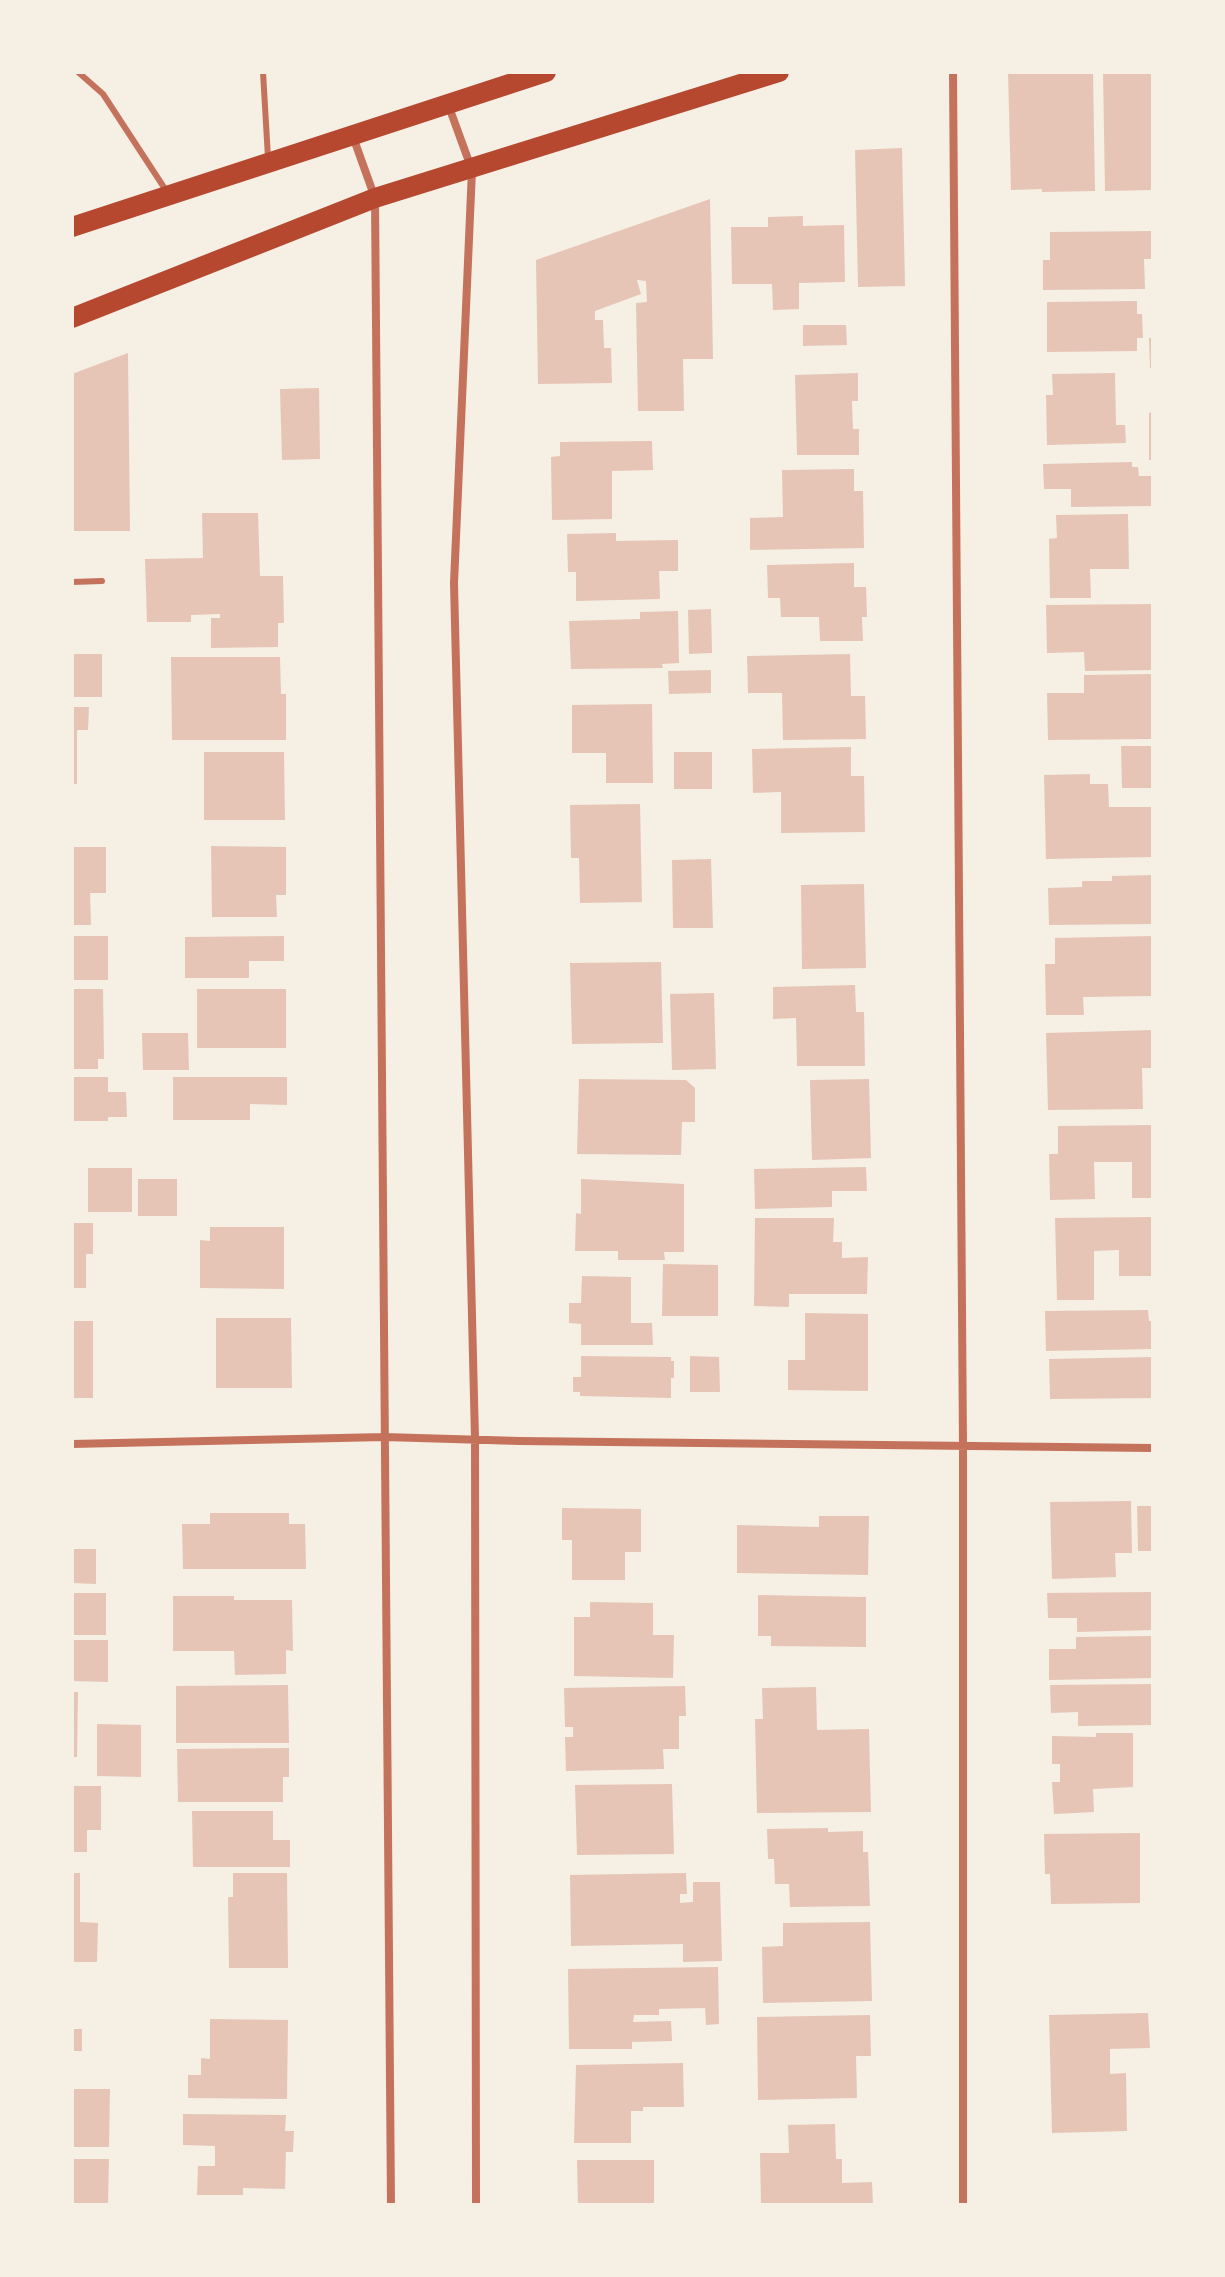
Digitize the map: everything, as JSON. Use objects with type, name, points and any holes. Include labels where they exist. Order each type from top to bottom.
[{"type":"main road","points":[[72,227],[546,72]]},
{"type":"main road","points":[[72,318],[375,198],[779,72]]},
{"type":"street","points":[[953,72],[963,1445],[963,2205]]},
{"type":"street","points":[[449,104],[472,170],[454,583],[475,1438],[476,2205]]},
{"type":"street","points":[[352,134],[375,198],[391,2205]]},
{"type":"street","points":[[72,1444],[384,1437],[1153,1448]]},
{"type":"lane","points":[[78,72],[103,94],[169,195]]},
{"type":"lane","points":[[263,72],[268,161]]},
{"type":"lane","points":[[72,582],[102,581]]},
{"type":"building","points":[[1008,72],[1093,72],[1095,191],[1011,190]]},
{"type":"building","points":[[1103,72],[1153,72],[1153,190],[1105,191]]},
{"type":"building","points":[[902,148],[905,286],[858,287],[855,150]]},
{"type":"building","points":[[710,199],[713,359],[683,359],[684,411],[638,411],[636,303],[647,302],[646,281],[637,280],[641,294],[595,311],[595,320],[603,320],[604,348],[611,348],[612,383],[538,384],[536,260]]},
{"type":"building","points":[[803,216],[803,226],[844,225],[845,282],[799,283],[799,309],[773,310],[772,284],[732,284],[731,227],[768,227],[768,217]]},
{"type":"building","points":[[1153,231],[1153,259],[1144,259],[1145,289],[1043,290],[1043,260],[1050,260],[1050,232]]},
{"type":"building","points":[[1137,301],[1137,314],[1142,314],[1143,338],[1137,338],[1137,351],[1047,352],[1047,302]]},
{"type":"building","points":[[803,325],[846,325],[847,345],[803,346]]},
{"type":"building","points":[[1149,338],[1153,338],[1153,368],[1150,368]]},
{"type":"building","points":[[128,353],[130,531],[72,531],[72,374]]},
{"type":"building","points":[[858,373],[858,401],[852,401],[853,429],[859,429],[859,455],[797,455],[795,375]]},
{"type":"building","points":[[1115,373],[1116,425],[1125,425],[1126,443],[1047,445],[1046,395],[1053,395],[1052,374]]},
{"type":"building","points":[[319,388],[320,459],[282,460],[280,389]]},
{"type":"building","points":[[1153,412],[1153,460],[1149,460],[1149,413]]},
{"type":"building","points":[[652,441],[653,470],[612,471],[612,519],[552,520],[551,457],[560,456],[560,442]]},
{"type":"building","points":[[1132,462],[1132,467],[1138,467],[1139,476],[1153,476],[1153,506],[1071,507],[1071,489],[1044,489],[1043,464]]},
{"type":"building","points":[[854,469],[854,491],[863,491],[864,548],[750,550],[750,518],[783,517],[782,470]]},
{"type":"building","points":[[202,513],[258,513],[260,576],[283,576],[284,623],[278,623],[278,647],[211,648],[211,618],[220,618],[220,614],[191,615],[191,622],[147,622],[145,559],[203,558]]},
{"type":"building","points":[[1128,514],[1129,569],[1090,569],[1091,598],[1050,598],[1049,539],[1057,538],[1056,515]]},
{"type":"building","points":[[616,533],[616,541],[678,540],[678,571],[659,571],[660,599],[576,601],[576,572],[568,572],[567,534]]},
{"type":"building","points":[[854,563],[854,587],[866,587],[867,617],[862,617],[863,641],[820,641],[819,617],[781,617],[780,598],[768,598],[767,565]]},
{"type":"building","points":[[1153,604],[1153,670],[1085,671],[1084,652],[1047,653],[1046,605]]},
{"type":"building","points":[[711,609],[712,653],[689,654],[688,610]]},
{"type":"building","points":[[678,611],[679,663],[662,664],[663,668],[571,669],[569,621],[640,619],[640,612]]},
{"type":"building","points":[[72,654],[102,654],[102,697],[72,697]]},
{"type":"building","points":[[850,654],[851,696],[865,696],[866,739],[783,740],[782,693],[748,693],[747,656]]},
{"type":"building","points":[[171,657],[280,657],[281,694],[286,694],[286,740],[172,740]]},
{"type":"building","points":[[711,670],[711,693],[669,694],[668,671]]},
{"type":"building","points":[[1153,674],[1153,739],[1048,740],[1047,693],[1084,693],[1084,675]]},
{"type":"building","points":[[652,704],[653,783],[606,783],[606,753],[572,753],[572,705]]},
{"type":"building","points":[[72,707],[89,707],[88,730],[77,730],[77,784],[72,784]]},
{"type":"building","points":[[1121,746],[1153,746],[1153,788],[1122,788]]},
{"type":"building","points":[[851,747],[851,776],[864,776],[865,832],[781,833],[781,792],[753,793],[752,749]]},
{"type":"building","points":[[204,752],[284,752],[285,820],[204,820]]},
{"type":"building","points":[[674,752],[712,752],[712,789],[674,789]]},
{"type":"building","points":[[1090,774],[1090,784],[1108,784],[1109,807],[1151,807],[1153,857],[1046,859],[1044,775]]},
{"type":"building","points":[[640,804],[642,902],[580,903],[579,858],[571,858],[570,805]]},
{"type":"building","points":[[211,846],[286,847],[286,895],[276,895],[277,917],[212,917]]},
{"type":"building","points":[[72,847],[106,847],[106,893],[90,893],[91,925],[72,925]]},
{"type":"building","points":[[711,859],[713,928],[673,928],[672,860]]},
{"type":"building","points":[[1153,875],[1153,924],[1049,925],[1048,888],[1082,887],[1082,881],[1112,881],[1112,876]]},
{"type":"building","points":[[864,884],[866,968],[802,969],[801,885]]},
{"type":"building","points":[[72,936],[108,936],[108,980],[72,980]]},
{"type":"building","points":[[284,936],[284,961],[249,961],[249,978],[185,978],[185,937]]},
{"type":"building","points":[[1153,936],[1153,996],[1083,997],[1084,1015],[1046,1015],[1045,964],[1055,964],[1055,938]]},
{"type":"building","points":[[661,962],[663,1043],[572,1044],[570,963]]},
{"type":"building","points":[[855,985],[856,1012],[864,1012],[865,1066],[797,1066],[796,1018],[773,1019],[773,987]]},
{"type":"building","points":[[72,989],[103,989],[104,1059],[98,1059],[98,1069],[72,1069]]},
{"type":"building","points":[[197,989],[286,989],[286,1048],[197,1048]]},
{"type":"building","points":[[714,993],[716,1069],[672,1070],[670,994]]},
{"type":"building","points":[[1153,1030],[1153,1068],[1142,1068],[1143,1109],[1048,1110],[1046,1033]]},
{"type":"building","points":[[142,1033],[188,1033],[189,1070],[143,1070]]},
{"type":"building","points":[[72,1077],[108,1077],[108,1092],[126,1092],[127,1117],[108,1117],[108,1121],[72,1121]]},
{"type":"building","points":[[173,1077],[287,1077],[287,1105],[250,1104],[250,1120],[173,1120]]},
{"type":"building","points":[[579,1079],[686,1080],[695,1088],[695,1122],[682,1122],[681,1155],[577,1154]]},
{"type":"building","points":[[869,1079],[871,1158],[812,1160],[810,1080]]},
{"type":"building","points":[[1153,1125],[1153,1198],[1132,1198],[1132,1162],[1094,1162],[1095,1199],[1050,1200],[1049,1154],[1058,1154],[1058,1126]]},
{"type":"building","points":[[866,1167],[867,1191],[832,1191],[832,1207],[755,1209],[754,1169]]},
{"type":"building","points":[[88,1168],[132,1168],[132,1212],[88,1212]]},
{"type":"building","points":[[138,1179],[177,1179],[177,1216],[138,1216]]},
{"type":"building","points":[[581,1179],[684,1184],[684,1252],[664,1252],[665,1260],[618,1260],[618,1251],[575,1251],[576,1213],[581,1214]]},
{"type":"building","points":[[1153,1217],[1153,1276],[1119,1276],[1119,1250],[1094,1251],[1094,1300],[1057,1300],[1055,1218]]},
{"type":"building","points":[[755,1218],[834,1218],[833,1242],[842,1242],[842,1258],[868,1257],[867,1294],[789,1294],[789,1307],[754,1306]]},
{"type":"building","points":[[72,1223],[93,1223],[93,1254],[86,1254],[86,1288],[72,1288]]},
{"type":"building","points":[[210,1227],[284,1227],[284,1289],[200,1288],[200,1240],[210,1241]]},
{"type":"building","points":[[663,1264],[718,1265],[718,1316],[662,1316]]},
{"type":"building","points":[[582,1276],[631,1277],[631,1323],[652,1323],[653,1345],[581,1345],[581,1324],[569,1323],[569,1303],[581,1303]]},
{"type":"building","points":[[1148,1310],[1149,1321],[1153,1321],[1153,1349],[1046,1351],[1045,1311]]},
{"type":"building","points":[[805,1313],[868,1314],[868,1391],[788,1390],[788,1360],[805,1360]]},
{"type":"building","points":[[216,1318],[291,1318],[292,1388],[216,1388]]},
{"type":"building","points":[[72,1321],[93,1321],[93,1398],[72,1398]]},
{"type":"building","points":[[581,1356],[671,1357],[674,1361],[674,1378],[671,1378],[671,1398],[580,1396],[580,1392],[573,1392],[573,1377],[581,1377]]},
{"type":"building","points":[[690,1356],[719,1357],[720,1392],[690,1392]]},
{"type":"building","points":[[1153,1357],[1153,1398],[1050,1399],[1049,1359]]},
{"type":"building","points":[[1131,1501],[1132,1553],[1115,1553],[1116,1577],[1052,1579],[1050,1502]]},
{"type":"building","points":[[1137,1506],[1153,1506],[1153,1551],[1138,1551]]},
{"type":"building","points":[[562,1508],[641,1509],[641,1552],[625,1552],[625,1580],[572,1580],[572,1540],[562,1540]]},
{"type":"building","points":[[210,1513],[289,1513],[289,1524],[305,1524],[306,1569],[183,1569],[182,1524],[210,1524]]},
{"type":"building","points":[[819,1516],[869,1516],[868,1575],[737,1573],[737,1525],[819,1527]]},
{"type":"building","points":[[72,1549],[96,1549],[96,1584],[72,1583]]},
{"type":"building","points":[[1153,1592],[1153,1630],[1077,1632],[1077,1618],[1048,1618],[1047,1593]]},
{"type":"building","points":[[72,1593],[106,1593],[106,1635],[72,1635]]},
{"type":"building","points":[[758,1595],[866,1597],[866,1647],[771,1646],[771,1636],[758,1636]]},
{"type":"building","points":[[173,1596],[292,1600],[293,1651],[286,1650],[286,1674],[235,1675],[234,1651],[173,1651]]},
{"type":"building","points":[[590,1602],[653,1603],[653,1635],[674,1635],[673,1678],[574,1676],[574,1617],[590,1617]]},
{"type":"building","points":[[1153,1636],[1153,1678],[1049,1680],[1049,1649],[1076,1649],[1076,1637]]},
{"type":"building","points":[[72,1640],[108,1640],[108,1682],[72,1681]]},
{"type":"building","points":[[1153,1684],[1153,1725],[1078,1726],[1078,1712],[1051,1713],[1050,1685]]},
{"type":"building","points":[[288,1685],[289,1743],[176,1743],[176,1686]]},
{"type":"building","points":[[685,1686],[686,1716],[679,1716],[679,1749],[663,1749],[664,1769],[566,1771],[565,1737],[573,1737],[573,1727],[565,1727],[564,1688]]},
{"type":"building","points":[[816,1687],[817,1730],[869,1729],[871,1812],[757,1813],[755,1719],[763,1719],[762,1688]]},
{"type":"building","points":[[72,1692],[78,1692],[77,1757],[72,1757]]},
{"type":"building","points":[[97,1724],[141,1725],[141,1777],[97,1776]]},
{"type":"building","points":[[1096,1733],[1133,1733],[1133,1787],[1093,1789],[1094,1812],[1054,1814],[1052,1782],[1060,1782],[1060,1764],[1052,1764],[1052,1736],[1096,1737]]},
{"type":"building","points":[[289,1748],[289,1777],[283,1777],[283,1802],[178,1802],[177,1749]]},
{"type":"building","points":[[672,1784],[674,1854],[577,1855],[575,1785]]},
{"type":"building","points":[[72,1786],[101,1786],[101,1830],[87,1830],[87,1852],[72,1852]]},
{"type":"building","points":[[192,1811],[273,1811],[273,1840],[290,1840],[290,1867],[193,1867]]},
{"type":"building","points":[[828,1828],[828,1832],[863,1831],[863,1852],[868,1852],[870,1906],[790,1907],[789,1884],[775,1884],[774,1859],[768,1859],[767,1829]]},
{"type":"building","points":[[1140,1833],[1140,1903],[1051,1904],[1050,1874],[1045,1874],[1044,1834]]},
{"type":"building","points":[[72,1873],[80,1873],[80,1922],[98,1923],[97,1962],[72,1962]]},
{"type":"building","points":[[233,1873],[287,1873],[288,1968],[229,1968],[228,1897],[233,1897]]},
{"type":"building","points":[[686,1873],[687,1894],[680,1894],[680,1903],[693,1902],[693,1882],[720,1882],[722,1961],[683,1962],[683,1944],[571,1946],[570,1875]]},
{"type":"building","points":[[870,1922],[872,2001],[763,2003],[762,1947],[783,1946],[783,1923]]},
{"type":"building","points":[[718,1967],[719,2024],[706,2025],[705,2008],[659,2009],[659,2015],[634,2015],[633,2022],[671,2021],[672,2041],[632,2042],[632,2049],[569,2049],[568,1969]]},
{"type":"building","points":[[1148,2013],[1150,2048],[1110,2049],[1110,2074],[1126,2073],[1127,2131],[1052,2133],[1049,2015]]},
{"type":"building","points":[[870,2015],[871,2056],[856,2056],[857,2098],[758,2100],[757,2017]]},
{"type":"building","points":[[210,2019],[288,2020],[287,2099],[188,2098],[188,2075],[201,2075],[201,2058],[210,2059]]},
{"type":"building","points":[[72,2029],[82,2029],[82,2051],[72,2051]]},
{"type":"building","points":[[683,2063],[684,2107],[643,2107],[643,2111],[631,2111],[631,2143],[574,2143],[576,2065]]},
{"type":"building","points":[[72,2089],[110,2089],[109,2147],[72,2147]]},
{"type":"building","points":[[183,2114],[286,2115],[285,2131],[294,2131],[293,2152],[286,2152],[285,2189],[243,2188],[243,2195],[197,2195],[198,2166],[215,2166],[215,2146],[183,2145]]},
{"type":"building","points":[[835,2124],[836,2159],[842,2159],[842,2183],[872,2182],[873,2205],[761,2205],[760,2153],[789,2153],[788,2125]]},
{"type":"building","points":[[72,2159],[109,2159],[108,2205],[72,2205]]},
{"type":"building","points":[[577,2160],[654,2160],[654,2205],[578,2205]]}]
